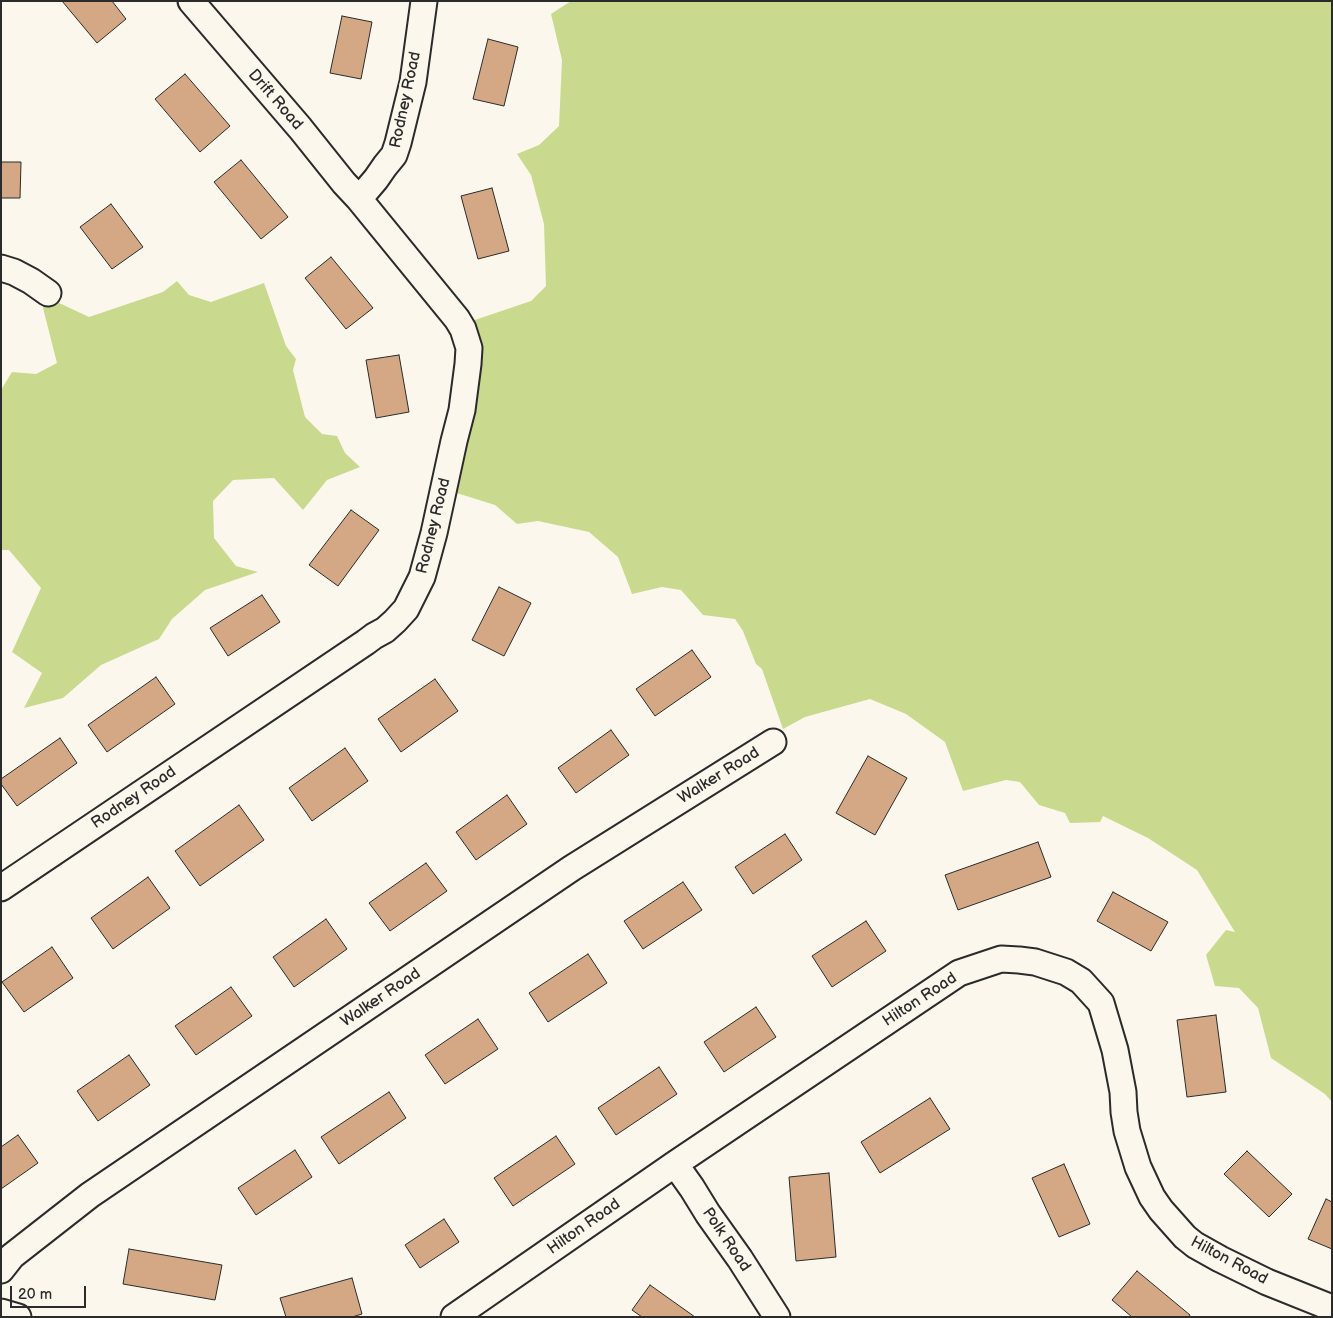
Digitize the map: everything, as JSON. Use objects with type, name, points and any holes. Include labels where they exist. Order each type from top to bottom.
[{"type":"street","name":"Drift Road","points":[[191,1],[315,145],[344,183],[360,199]]},
{"type":"street","name":"Rodney Road","points":[[1,888],[385,630],[406,609],[422,577],[462,410],[469,348],[463,329],[457,319],[360,199],[394,155],[398,143],[413,82],[424,1]]},
{"type":"street","points":[[1,268],[31,281],[48,293]]},
{"type":"street","name":"Walker Road","points":[[1,1270],[12,1256],[90,1195],[572,868],[773,742]]},
{"type":"street","name":"Hilton Road","points":[[454,1317],[675,1164],[960,973],[1001,959],[1035,962],[1066,972],[1081,981],[1101,1002],[1115,1050],[1123,1092],[1127,1131],[1135,1158],[1152,1197],[1185,1237],[1220,1259],[1267,1282],[1332,1308]]},
{"type":"street","name":"Polk Road","points":[[675,1164],[777,1317]]},
{"type":"street","points":[[1,1312],[18,1317]]},
{"type":"green space","points":[[571,1],[1332,1],[1332,1102],[1325,1094],[1271,1058],[1258,1008],[1239,988],[1215,986],[1206,955],[1226,930],[1235,932],[1197,870],[1148,838],[1103,816],[1100,822],[1070,823],[1065,813],[1039,805],[1020,782],[1006,780],[963,791],[945,742],[906,714],[870,699],[805,717],[783,729],[762,669],[756,664],[743,631],[735,619],[703,615],[681,590],[662,587],[632,594],[618,557],[589,532],[538,521],[517,524],[495,505],[444,489],[463,324],[531,301],[546,286],[544,224],[531,175],[517,154],[539,145],[559,126],[562,60],[551,14]]},
{"type":"green space","points":[[177,281],[189,295],[211,302],[264,283],[286,346],[296,359],[293,370],[305,417],[322,434],[337,436],[345,453],[360,467],[327,480],[303,510],[274,478],[233,480],[213,501],[214,538],[236,566],[258,572],[205,590],[172,619],[159,639],[101,665],[63,698],[24,708],[42,673],[12,652],[41,588],[9,550],[1,550],[1,390],[12,372],[36,374],[57,363],[43,308],[46,299],[55,301],[89,317],[163,292]]},
{"type":"building","points":[[62,1],[112,1],[126,19],[97,43]]},
{"type":"building","points":[[342,16],[372,22],[361,79],[330,73]]},
{"type":"building","points":[[488,39],[518,47],[504,106],[473,99]]},
{"type":"building","points":[[185,74],[230,126],[200,152],[155,99]]},
{"type":"building","points":[[241,160],[288,217],[261,239],[214,182]]},
{"type":"building","points":[[1,162],[21,162],[20,198],[1,198]]},
{"type":"building","points":[[492,188],[509,251],[478,259],[461,196]]},
{"type":"building","points":[[111,204],[143,247],[112,269],[80,227]]},
{"type":"building","points":[[331,257],[373,308],[346,329],[305,278]]},
{"type":"building","points":[[399,355],[409,412],[376,418],[366,360]]},
{"type":"building","points":[[351,510],[379,530],[338,586],[309,565]]},
{"type":"building","points":[[499,587],[531,603],[504,656],[472,640]]},
{"type":"building","points":[[262,595],[280,622],[228,656],[210,628]]},
{"type":"building","points":[[692,650],[711,677],[655,716],[636,689]]},
{"type":"building","points":[[156,677],[175,704],[107,752],[88,725]]},
{"type":"building","points":[[435,679],[458,711],[401,752],[378,719]]},
{"type":"building","points":[[611,730],[629,755],[576,793],[558,768]]},
{"type":"building","points":[[60,738],[77,763],[17,806],[1,784],[1,779]]},
{"type":"building","points":[[345,748],[368,781],[312,821],[289,788]]},
{"type":"building","points":[[868,756],[907,778],[875,835],[836,813]]},
{"type":"building","points":[[507,795],[527,824],[476,860],[456,832]]},
{"type":"building","points":[[239,805],[264,840],[200,886],[175,851]]},
{"type":"building","points":[[785,834],[802,860],[753,894],[735,867]]},
{"type":"building","points":[[1038,842],[1051,877],[958,910],[945,875]]},
{"type":"building","points":[[426,863],[447,891],[390,931],[369,903]]},
{"type":"building","points":[[148,877],[170,908],[113,949],[91,918]]},
{"type":"building","points":[[683,882],[702,910],[643,949],[624,921]]},
{"type":"building","points":[[1113,892],[1168,922],[1151,951],[1097,921]]},
{"type":"building","points":[[326,919],[347,949],[294,987],[273,957]]},
{"type":"building","points":[[866,921],[886,951],[832,987],[812,956]]},
{"type":"building","points":[[52,947],[73,978],[24,1012],[2,982]]},
{"type":"building","points":[[588,954],[607,983],[548,1022],[529,993]]},
{"type":"building","points":[[231,987],[252,1016],[196,1055],[175,1026]]},
{"type":"building","points":[[756,1007],[776,1037],[724,1072],[704,1042]]},
{"type":"building","points":[[1216,1015],[1226,1092],[1187,1097],[1177,1020]]},
{"type":"building","points":[[478,1019],[498,1049],[445,1084],[425,1055]]},
{"type":"building","points":[[129,1055],[150,1085],[98,1121],[77,1091]]},
{"type":"building","points":[[659,1067],[677,1094],[616,1135],[598,1108]]},
{"type":"building","points":[[389,1092],[406,1118],[339,1164],[321,1137]]},
{"type":"building","points":[[930,1098],[950,1129],[880,1173],[861,1142]]},
{"type":"building","points":[[18,1135],[38,1163],[1,1189],[1,1147]]},
{"type":"building","points":[[556,1136],[575,1164],[513,1206],[494,1178]]},
{"type":"building","points":[[295,1150],[312,1177],[256,1215],[238,1188]]},
{"type":"building","points":[[1247,1151],[1292,1194],[1269,1217],[1224,1174]]},
{"type":"building","points":[[1064,1164],[1090,1224],[1059,1237],[1032,1178]]},
{"type":"building","points":[[829,1173],[836,1257],[796,1261],[789,1177]]},
{"type":"building","points":[[1326,1199],[1332,1202],[1332,1249],[1308,1239]]},
{"type":"building","points":[[444,1219],[459,1242],[420,1268],[405,1245]]},
{"type":"building","points":[[129,1249],[222,1265],[215,1300],[123,1284]]},
{"type":"building","points":[[1137,1271],[1190,1315],[1189,1317],[1132,1317],[1112,1300]]},
{"type":"building","points":[[352,1278],[362,1314],[352,1317],[286,1317],[280,1298]]},
{"type":"building","points":[[650,1285],[695,1317],[642,1317],[632,1310]]}]
